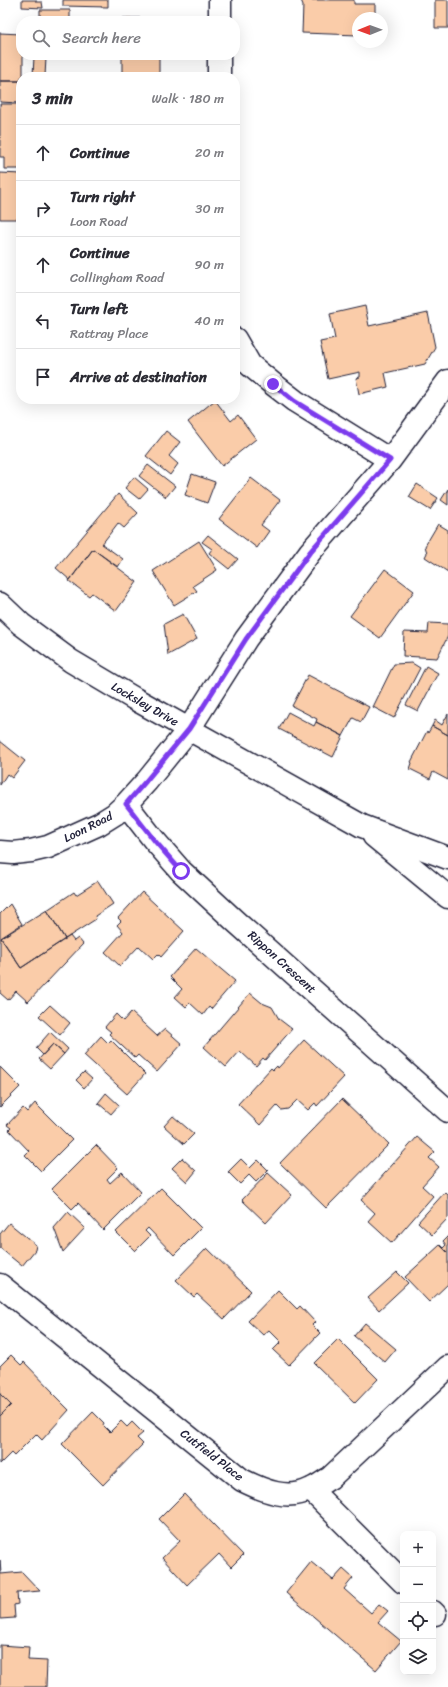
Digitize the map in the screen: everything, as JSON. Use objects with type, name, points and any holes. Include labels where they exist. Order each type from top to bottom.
[{"type":"street","points":[[220,0],[220,16]]},
{"type":"street","points":[[219,72],[220,60]]},
{"type":"street","points":[[240,348],[250,365],[294,401],[390,460]]},
{"type":"street","name":"Loon Road","points":[[0,852],[12,853],[48,847],[100,824],[115,814],[126,804],[189,729],[246,639],[310,552],[390,460],[448,381]]},
{"type":"street","name":"Locksley Drive","points":[[0,604],[21,624],[71,661],[189,729],[362,826],[448,858]]},
{"type":"street","name":"Rippon Crescent","points":[[126,804],[181,871],[448,1111]]},
{"type":"street","name":"Locksley Drive","points":[[362,826],[448,897]]},
{"type":"street","name":"Cutfield Place","points":[[0,1285],[242,1480],[262,1490],[288,1495],[310,1490],[330,1478],[448,1367]]},
{"type":"street","points":[[310,1490],[400,1579]]},
{"type":"building","points":[[22,0],[36,0],[36,2],[42,2],[43,8],[22,7]]},
{"type":"building","points":[[63,0],[108,0],[108,7],[63,6]]},
{"type":"building","points":[[301,0],[354,0],[354,4],[375,4],[375,12],[352,12],[352,35],[302,33],[303,5]]},
{"type":"building","points":[[435,0],[448,0],[448,28],[435,28]]},
{"type":"building","points":[[40,10],[70,10],[70,16],[40,16]]},
{"type":"building","points":[[0,33],[16,34],[16,60],[23,60],[23,72],[16,72],[16,81],[0,81]]},
{"type":"building","points":[[34,60],[46,60],[45,72],[33,72]]},
{"type":"building","points":[[122,60],[159,60],[159,72],[122,72]]},
{"type":"building","points":[[0,81],[16,81],[16,103],[0,102]]},
{"type":"building","points":[[0,104],[16,104],[16,169],[4,169],[4,157],[0,157]]},
{"type":"building","points":[[0,173],[16,174],[16,219],[0,219]]},
{"type":"building","points":[[365,306],[369,326],[428,313],[435,347],[425,364],[385,373],[388,387],[359,394],[356,378],[360,377],[360,372],[328,379],[320,342],[335,339],[330,314]]},
{"type":"building","points":[[210,404],[218,404],[231,421],[238,415],[256,439],[222,466],[188,422]]},
{"type":"building","points":[[166,431],[180,442],[169,456],[178,464],[170,475],[146,456]]},
{"type":"building","points":[[148,465],[175,486],[166,497],[139,476]]},
{"type":"building","points":[[192,474],[215,482],[207,503],[185,495]]},
{"type":"building","points":[[134,477],[148,489],[139,499],[125,488]]},
{"type":"building","points":[[251,478],[280,500],[261,525],[269,531],[257,548],[219,519]]},
{"type":"building","points":[[417,484],[438,498],[430,510],[409,497]]},
{"type":"building","points":[[448,489],[448,505],[441,500]]},
{"type":"building","points":[[118,494],[138,513],[124,528],[118,523],[102,544],[123,559],[118,567],[93,549],[70,580],[56,568]]},
{"type":"building","points":[[438,524],[448,530],[448,572],[425,557],[427,553],[425,546]]},
{"type":"building","points":[[208,535],[238,559],[229,569],[209,553],[212,549],[202,542]]},
{"type":"building","points":[[199,541],[217,570],[193,586],[197,591],[174,605],[153,571]]},
{"type":"building","points":[[93,549],[137,582],[116,611],[92,593],[89,596],[69,581]]},
{"type":"building","points":[[385,569],[414,591],[380,638],[350,616]]},
{"type":"building","points":[[183,614],[197,639],[168,655],[164,624]]},
{"type":"building","points":[[429,623],[448,624],[448,636],[437,658],[403,656],[404,632],[428,633]]},
{"type":"building","points":[[412,663],[420,668],[394,718],[373,707],[394,664]]},
{"type":"building","points":[[426,666],[438,673],[418,711],[406,705]]},
{"type":"building","points":[[308,675],[369,707],[361,722],[353,718],[343,736],[316,722],[317,719],[292,706]]},
{"type":"building","points":[[288,712],[314,726],[316,722],[343,736],[333,757],[279,729]]},
{"type":"building","points":[[448,714],[448,735],[432,726],[435,720],[442,725]]},
{"type":"building","points":[[432,726],[448,735],[448,780],[433,772],[430,779],[410,769],[411,762],[427,731],[428,733]]},
{"type":"building","points":[[0,741],[25,761],[12,778],[7,774],[0,785]]},
{"type":"building","points":[[98,881],[113,904],[95,916],[96,919],[65,939],[47,910],[74,892],[76,895]]},
{"type":"building","points":[[142,892],[184,931],[161,957],[158,954],[153,959],[139,946],[120,966],[105,952],[123,932],[117,925],[121,921],[118,918]]},
{"type":"building","points":[[10,904],[22,924],[1,938],[21,968],[70,936],[74,941],[78,938],[83,944],[28,1002],[16,991],[8,1000],[0,993],[0,914]]},
{"type":"building","points":[[47,910],[65,939],[21,968],[1,938]]},
{"type":"building","points":[[196,948],[235,981],[211,1009],[209,1007],[203,1015],[190,1003],[186,1007],[175,997],[182,989],[170,977]]},
{"type":"building","points":[[250,993],[262,1003],[272,1007],[279,1019],[292,1029],[265,1060],[263,1058],[256,1066],[240,1051],[226,1067],[204,1047]]},
{"type":"building","points":[[50,1005],[70,1023],[60,1035],[39,1016]]},
{"type":"building","points":[[131,1012],[157,1036],[165,1029],[182,1044],[157,1072],[138,1055],[135,1058],[109,1034],[111,1032],[105,1027],[116,1014],[123,1021]]},
{"type":"building","points":[[50,1032],[68,1049],[64,1054],[53,1044],[43,1055],[36,1048]]},
{"type":"building","points":[[101,1036],[108,1043],[111,1040],[145,1074],[127,1094],[84,1055]]},
{"type":"building","points":[[304,1040],[344,1077],[317,1106],[315,1103],[308,1110],[297,1100],[288,1109],[281,1110],[277,1106],[260,1125],[238,1104],[271,1068],[273,1070],[277,1066],[278,1068]]},
{"type":"building","points":[[53,1044],[64,1054],[50,1069],[39,1059]]},
{"type":"building","points":[[0,1067],[20,1087],[0,1107]]},
{"type":"building","points":[[84,1072],[92,1079],[84,1088],[76,1080]]},
{"type":"building","points":[[106,1093],[119,1105],[111,1114],[98,1103]]},
{"type":"building","points":[[342,1099],[389,1144],[326,1208],[280,1163]]},
{"type":"building","points":[[35,1103],[72,1140],[41,1171],[25,1155],[29,1151],[9,1130],[11,1128],[7,1125],[23,1108],[27,1112]]},
{"type":"building","points":[[173,1116],[194,1134],[184,1144],[164,1126]]},
{"type":"building","points":[[417,1137],[435,1152],[429,1158],[439,1167],[422,1186],[433,1196],[392,1243],[368,1221],[375,1213],[361,1200]]},
{"type":"building","points":[[96,1145],[118,1168],[107,1179],[110,1183],[122,1172],[141,1192],[103,1230],[78,1203],[72,1209],[52,1189]]},
{"type":"building","points":[[182,1158],[196,1171],[187,1182],[172,1168]]},
{"type":"building","points":[[241,1159],[250,1168],[258,1160],[268,1170],[256,1182],[249,1175],[240,1184],[228,1172]]},
{"type":"building","points":[[268,1173],[292,1195],[266,1223],[242,1200]]},
{"type":"building","points":[[161,1188],[201,1228],[174,1255],[148,1228],[145,1231],[150,1236],[135,1251],[116,1232]]},
{"type":"building","points":[[445,1192],[448,1195],[448,1218],[432,1235],[418,1222]]},
{"type":"building","points":[[68,1212],[85,1228],[63,1252],[54,1228]]},
{"type":"building","points":[[9,1223],[36,1245],[35,1250],[22,1266],[0,1248],[0,1234]]},
{"type":"building","points":[[448,1236],[448,1253],[443,1248],[446,1245],[443,1241]]},
{"type":"building","points":[[440,1245],[448,1253],[448,1284],[429,1302],[405,1277]]},
{"type":"building","points":[[207,1248],[251,1291],[224,1319],[197,1294],[194,1297],[176,1280]]},
{"type":"building","points":[[397,1272],[408,1283],[379,1310],[368,1298]]},
{"type":"building","points":[[278,1290],[297,1309],[300,1306],[315,1322],[312,1325],[320,1333],[289,1365],[273,1350],[281,1342],[269,1330],[263,1335],[248,1321]]},
{"type":"building","points":[[365,1323],[396,1349],[385,1362],[354,1336]]},
{"type":"building","points":[[338,1339],[378,1379],[355,1403],[314,1363]]},
{"type":"building","points":[[11,1355],[21,1365],[24,1362],[69,1410],[42,1440],[36,1434],[14,1456],[11,1453],[0,1464],[0,1416],[11,1405],[0,1394],[0,1366]]},
{"type":"building","points":[[0,1394],[11,1405],[0,1416]]},
{"type":"building","points":[[93,1412],[104,1423],[103,1425],[110,1432],[121,1421],[127,1427],[132,1422],[143,1433],[137,1438],[143,1444],[103,1485],[62,1444]]},
{"type":"building","points":[[184,1494],[243,1555],[231,1567],[219,1554],[187,1585],[162,1558],[180,1541],[159,1519]]},
{"type":"building","points":[[0,1560],[1,1574],[22,1572],[40,1591],[17,1593],[18,1604],[14,1605],[15,1618],[0,1619]]},
{"type":"building","points":[[311,1562],[333,1580],[343,1569],[353,1578],[344,1589],[371,1613],[379,1604],[388,1611],[378,1622],[400,1640],[400,1642],[376,1670],[286,1593]]},
{"type":"building","points":[[0,1645],[29,1647],[28,1660],[47,1661],[46,1687],[0,1687]]},
{"type":"route","points":[[181,871],[126,804],[164,761],[189,729],[246,639],[310,552],[390,460],[294,401],[273,384]]}]
